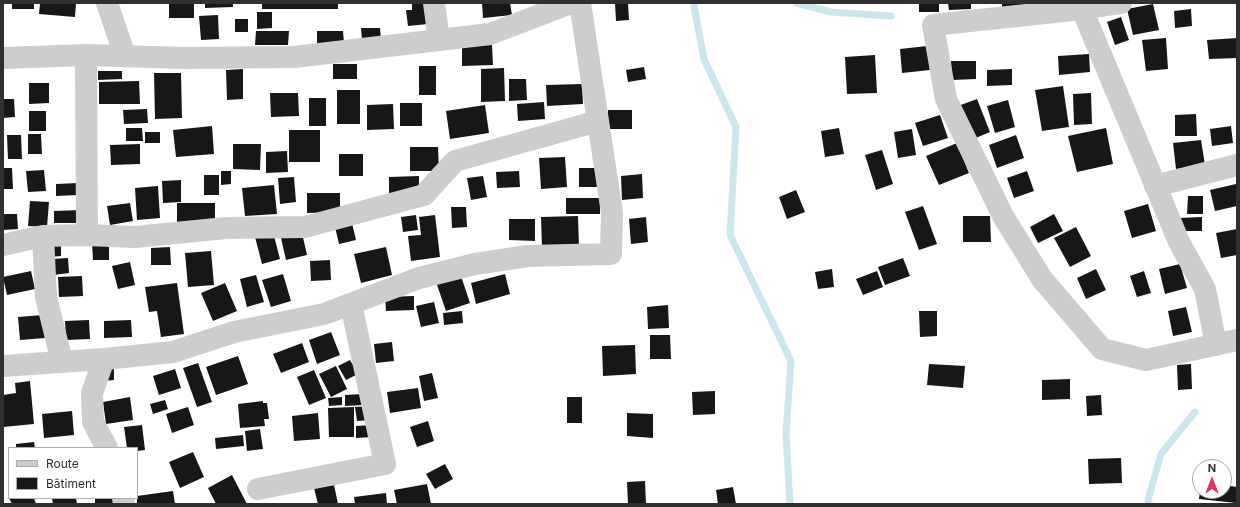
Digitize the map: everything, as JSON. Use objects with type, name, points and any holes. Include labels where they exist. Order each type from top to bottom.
[{"type":"street","points":[[107,3],[125,56]]},
{"type":"street","points":[[434,3],[439,40]]},
{"type":"street","points":[[3,58],[86,55],[294,57],[490,34],[571,3]]},
{"type":"street","points":[[3,366],[104,359],[173,352],[234,332],[324,314],[419,278],[475,264],[528,256],[611,254],[612,213],[580,3]]},
{"type":"street","points":[[1122,3],[1082,9],[933,25],[946,99],[1003,216],[1042,279],[1102,349],[1146,360],[1237,340]]},
{"type":"street","points":[[1082,9],[1179,242],[1205,289],[1216,345]]},
{"type":"street","points":[[86,55],[87,235]]},
{"type":"street","points":[[3,244],[43,236],[87,235],[135,237],[226,228],[304,227],[424,195],[455,161],[598,121]]},
{"type":"street","points":[[1155,186],[1237,165]]},
{"type":"street","points":[[43,236],[46,297],[62,362]]},
{"type":"street","points":[[258,489],[385,464],[351,304]]},
{"type":"street","points":[[104,359],[92,393],[93,422],[106,447]]},
{"type":"building","points":[[12,3],[34,3],[34,9],[12,9]]},
{"type":"building","points":[[40,3],[76,3],[75,17],[39,14]]},
{"type":"building","points":[[169,3],[194,3],[194,18],[169,18]]},
{"type":"building","points":[[205,3],[233,3],[233,7],[205,8]]},
{"type":"building","points":[[262,3],[338,3],[338,9],[262,9]]},
{"type":"building","points":[[412,3],[425,3],[428,24],[408,26],[406,10],[412,10]]},
{"type":"building","points":[[482,3],[510,3],[512,15],[483,18]]},
{"type":"building","points":[[615,3],[628,3],[629,20],[616,21]]},
{"type":"building","points":[[919,3],[939,3],[939,12],[919,12]]},
{"type":"building","points":[[948,3],[971,3],[971,9],[949,10]]},
{"type":"building","points":[[1002,3],[1026,3],[1026,8],[1002,8]]},
{"type":"building","points":[[1153,4],[1159,30],[1133,35],[1127,9]]},
{"type":"building","points":[[1191,9],[1192,26],[1175,28],[1174,11]]},
{"type":"building","points":[[257,12],[272,12],[272,28],[257,29]]},
{"type":"building","points":[[218,15],[219,39],[201,40],[199,16]]},
{"type":"building","points":[[1121,17],[1129,40],[1115,45],[1107,22]]},
{"type":"building","points":[[235,19],[248,19],[248,32],[235,32]]},
{"type":"building","points":[[361,28],[380,28],[381,39],[362,40]]},
{"type":"building","points":[[256,31],[289,31],[288,45],[255,45]]},
{"type":"building","points":[[317,31],[343,31],[344,43],[317,44]]},
{"type":"building","points":[[1166,38],[1168,69],[1146,71],[1142,40]]},
{"type":"building","points":[[1237,38],[1237,58],[1209,59],[1207,40]]},
{"type":"building","points":[[492,45],[493,65],[462,66],[462,46]]},
{"type":"building","points":[[927,46],[930,70],[902,73],[900,49]]},
{"type":"building","points":[[1089,54],[1090,72],[1059,75],[1058,56]]},
{"type":"building","points":[[875,55],[877,93],[847,94],[845,57]]},
{"type":"building","points":[[951,61],[976,61],[976,79],[952,80]]},
{"type":"building","points":[[333,64],[357,64],[357,79],[333,79]]},
{"type":"building","points":[[419,66],[436,66],[436,95],[419,95]]},
{"type":"building","points":[[644,67],[646,79],[628,82],[626,70]]},
{"type":"building","points":[[504,68],[505,101],[481,102],[481,69]]},
{"type":"building","points":[[243,69],[243,99],[227,100],[226,70]]},
{"type":"building","points":[[1012,69],[1012,85],[987,86],[987,70]]},
{"type":"building","points":[[98,71],[122,71],[122,79],[98,80]]},
{"type":"building","points":[[154,73],[181,73],[182,118],[155,119]]},
{"type":"building","points":[[509,79],[526,79],[527,100],[509,101]]},
{"type":"building","points":[[139,81],[140,104],[99,104],[99,82]]},
{"type":"building","points":[[29,83],[49,83],[49,103],[29,104]]},
{"type":"building","points":[[582,84],[583,104],[547,106],[546,85]]},
{"type":"building","points":[[1063,86],[1069,127],[1042,131],[1035,90]]},
{"type":"building","points":[[337,90],[360,90],[360,124],[337,124]]},
{"type":"building","points":[[270,93],[298,93],[299,116],[271,117]]},
{"type":"building","points":[[1091,93],[1092,124],[1074,125],[1073,94]]},
{"type":"building","points":[[309,98],[326,98],[326,126],[309,126]]},
{"type":"building","points":[[3,99],[14,99],[15,117],[3,118]]},
{"type":"building","points":[[977,99],[990,132],[971,140],[958,106]]},
{"type":"building","points":[[1008,100],[1015,127],[995,133],[987,106]]},
{"type":"building","points":[[544,102],[545,119],[518,121],[517,104]]},
{"type":"building","points":[[400,103],[422,103],[422,126],[400,126]]},
{"type":"building","points":[[393,104],[394,129],[367,130],[367,105]]},
{"type":"building","points":[[485,105],[489,133],[450,139],[446,111]]},
{"type":"building","points":[[147,109],[148,123],[124,124],[123,110]]},
{"type":"building","points":[[608,110],[632,110],[632,129],[608,129]]},
{"type":"building","points":[[29,111],[46,111],[46,131],[29,131]]},
{"type":"building","points":[[1196,114],[1197,136],[1175,136],[1175,115]]},
{"type":"building","points":[[940,115],[948,138],[923,146],[915,123]]},
{"type":"building","points":[[212,126],[214,154],[176,157],[173,130]]},
{"type":"building","points":[[1231,126],[1233,143],[1212,146],[1210,129]]},
{"type":"building","points":[[126,128],[142,128],[143,141],[126,141]]},
{"type":"building","points":[[839,128],[844,154],[825,157],[821,131]]},
{"type":"building","points":[[1106,128],[1113,164],[1077,172],[1068,136]]},
{"type":"building","points":[[912,129],[916,155],[898,158],[894,132]]},
{"type":"building","points":[[289,130],[320,130],[320,162],[289,162]]},
{"type":"building","points":[[145,132],[160,132],[160,143],[145,143]]},
{"type":"building","points":[[28,134],[41,134],[42,154],[28,154]]},
{"type":"building","points":[[7,135],[21,135],[22,159],[8,159]]},
{"type":"building","points":[[1016,135],[1024,158],[997,168],[989,145]]},
{"type":"building","points":[[1201,140],[1205,165],[1176,169],[1173,143]]},
{"type":"building","points":[[957,143],[969,173],[939,185],[926,156]]},
{"type":"building","points":[[140,144],[140,164],[111,165],[110,145]]},
{"type":"building","points":[[233,144],[261,144],[260,170],[233,169]]},
{"type":"building","points":[[410,147],[438,147],[439,171],[410,171]]},
{"type":"building","points":[[882,150],[893,184],[876,190],[865,155]]},
{"type":"building","points":[[287,151],[288,172],[266,173],[266,152]]},
{"type":"building","points":[[339,154],[363,154],[363,176],[339,176]]},
{"type":"building","points":[[565,157],[567,187],[541,189],[539,158]]},
{"type":"building","points":[[3,168],[12,168],[13,189],[3,189]]},
{"type":"building","points":[[579,168],[599,168],[599,187],[579,187]]},
{"type":"building","points":[[44,170],[46,191],[28,192],[26,171]]},
{"type":"building","points":[[221,171],[231,171],[231,184],[221,185]]},
{"type":"building","points":[[519,171],[520,187],[497,188],[496,172]]},
{"type":"building","points":[[1027,171],[1034,191],[1014,198],[1007,178]]},
{"type":"building","points":[[642,174],[643,198],[622,200],[621,176]]},
{"type":"building","points":[[204,175],[219,175],[219,195],[204,195]]},
{"type":"building","points":[[419,176],[419,194],[389,194],[389,177]]},
{"type":"building","points":[[483,176],[487,197],[471,200],[467,178]]},
{"type":"building","points":[[294,177],[296,202],[280,204],[278,178]]},
{"type":"building","points":[[181,180],[181,202],[163,203],[162,181]]},
{"type":"building","points":[[78,183],[78,195],[56,196],[56,184]]},
{"type":"building","points":[[1236,184],[1237,206],[1215,211],[1210,190]]},
{"type":"building","points":[[274,185],[277,214],[245,216],[242,188]]},
{"type":"building","points":[[158,186],[160,218],[137,220],[135,188]]},
{"type":"building","points":[[796,190],[805,212],[787,219],[779,197]]},
{"type":"building","points":[[307,193],[340,193],[340,212],[307,213]]},
{"type":"building","points":[[1188,196],[1203,196],[1203,214],[1187,214]]},
{"type":"building","points":[[566,198],[600,198],[600,214],[566,214]]},
{"type":"building","points":[[30,201],[49,202],[47,227],[28,226]]},
{"type":"building","points":[[130,203],[133,221],[110,225],[107,206]]},
{"type":"building","points":[[177,203],[215,203],[215,225],[177,226]]},
{"type":"building","points":[[1148,204],[1156,231],[1132,238],[1124,211]]},
{"type":"building","points":[[923,206],[937,244],[919,250],[905,212]]},
{"type":"building","points":[[451,207],[466,207],[467,227],[452,228]]},
{"type":"building","points":[[81,210],[81,223],[54,223],[54,211]]},
{"type":"building","points":[[3,214],[17,214],[18,229],[3,230]]},
{"type":"building","points":[[1054,214],[1063,231],[1038,243],[1030,227]]},
{"type":"building","points":[[416,215],[418,230],[403,232],[401,217]]},
{"type":"building","points":[[435,215],[440,257],[411,261],[408,236],[421,235],[419,217]]},
{"type":"building","points":[[578,216],[579,248],[542,248],[541,217]]},
{"type":"building","points":[[963,216],[990,216],[991,242],[963,242]]},
{"type":"building","points":[[646,217],[648,242],[631,244],[629,219]]},
{"type":"building","points":[[1202,217],[1202,231],[1180,231],[1179,218]]},
{"type":"building","points":[[509,219],[535,219],[535,241],[509,240]]},
{"type":"building","points":[[352,223],[356,240],[339,244],[335,227]]},
{"type":"building","points":[[1076,227],[1091,256],[1070,267],[1054,238]]},
{"type":"building","points":[[1237,229],[1237,255],[1221,258],[1216,233]]},
{"type":"building","points":[[273,232],[280,259],[262,264],[255,237]]},
{"type":"building","points":[[302,233],[307,255],[286,260],[281,238]]},
{"type":"building","points":[[92,242],[109,242],[109,260],[93,260]]},
{"type":"building","points":[[61,245],[61,256],[50,257],[49,246]]},
{"type":"building","points":[[170,247],[171,265],[151,265],[151,248]]},
{"type":"building","points":[[386,247],[392,275],[361,283],[354,254]]},
{"type":"building","points":[[211,251],[214,285],[188,287],[185,253]]},
{"type":"building","points":[[68,258],[69,273],[53,275],[52,259]]},
{"type":"building","points":[[903,258],[910,276],[885,285],[878,267]]},
{"type":"building","points":[[330,260],[331,280],[311,281],[310,261]]},
{"type":"building","points":[[130,262],[135,285],[118,289],[112,266]]},
{"type":"building","points":[[1180,264],[1187,288],[1165,294],[1159,269]]},
{"type":"building","points":[[832,269],[834,287],[818,289],[815,272]]},
{"type":"building","points":[[1096,269],[1106,290],[1086,299],[1077,278]]},
{"type":"building","points":[[459,270],[470,303],[446,311],[435,279]]},
{"type":"building","points":[[31,271],[35,289],[7,295],[3,277]]},
{"type":"building","points":[[877,271],[883,287],[863,295],[856,279]]},
{"type":"building","points":[[1144,271],[1151,293],[1137,297],[1130,276]]},
{"type":"building","points":[[283,274],[291,301],[271,307],[262,280]]},
{"type":"building","points":[[505,274],[510,294],[476,304],[471,283]]},
{"type":"building","points":[[256,275],[264,302],[247,307],[240,279]]},
{"type":"building","points":[[82,276],[83,296],[59,297],[58,277]]},
{"type":"building","points":[[177,283],[184,334],[161,337],[157,311],[149,312],[145,287]]},
{"type":"building","points":[[225,283],[237,311],[213,321],[201,293]]},
{"type":"building","points":[[414,296],[414,310],[386,311],[385,297]]},
{"type":"building","points":[[434,302],[439,323],[421,327],[416,306]]},
{"type":"building","points":[[668,305],[669,328],[648,329],[647,307]]},
{"type":"building","points":[[1186,307],[1192,332],[1173,336],[1168,311]]},
{"type":"building","points":[[462,311],[463,323],[444,325],[443,313]]},
{"type":"building","points":[[919,311],[937,311],[937,336],[920,337]]},
{"type":"building","points":[[43,315],[45,338],[20,340],[18,317]]},
{"type":"building","points":[[89,320],[90,339],[66,340],[65,321]]},
{"type":"building","points":[[131,320],[132,337],[104,338],[104,321]]},
{"type":"building","points":[[331,332],[340,355],[317,364],[309,340]]},
{"type":"building","points":[[650,335],[670,335],[671,359],[650,359]]},
{"type":"building","points":[[392,342],[394,361],[376,363],[374,344]]},
{"type":"building","points":[[302,343],[309,362],[281,373],[273,354]]},
{"type":"building","points":[[635,345],[636,374],[603,376],[602,346]]},
{"type":"building","points":[[238,356],[248,384],[216,395],[206,367]]},
{"type":"building","points":[[350,360],[358,374],[346,380],[338,366]]},
{"type":"building","points":[[198,363],[212,402],[197,407],[183,368]]},
{"type":"building","points":[[929,364],[965,366],[963,388],[927,385]]},
{"type":"building","points":[[1191,364],[1192,389],[1178,390],[1177,365]]},
{"type":"building","points":[[336,366],[347,389],[331,397],[319,374]]},
{"type":"building","points":[[114,369],[114,380],[103,381],[102,370]]},
{"type":"building","points":[[175,369],[181,388],[159,395],[153,376]]},
{"type":"building","points":[[314,370],[326,398],[309,405],[297,377]]},
{"type":"building","points":[[432,373],[438,398],[424,401],[419,376]]},
{"type":"building","points":[[1070,379],[1070,399],[1042,400],[1042,380]]},
{"type":"building","points":[[30,381],[34,424],[3,427],[3,395],[16,393],[15,383]]},
{"type":"building","points":[[418,388],[421,408],[390,413],[387,392]]},
{"type":"building","points":[[715,391],[715,414],[693,415],[692,392]]},
{"type":"building","points":[[363,394],[363,405],[345,406],[345,395]]},
{"type":"building","points":[[1101,395],[1102,415],[1087,416],[1086,396]]},
{"type":"building","points":[[130,397],[133,420],[106,424],[103,402]]},
{"type":"building","points":[[342,397],[342,405],[329,406],[328,398]]},
{"type":"building","points":[[567,397],[582,397],[582,423],[567,423]]},
{"type":"building","points":[[165,400],[168,409],[153,414],[150,404]]},
{"type":"building","points":[[263,401],[263,403],[267,403],[269,419],[264,419],[265,426],[240,428],[238,404]]},
{"type":"building","points":[[370,406],[371,420],[357,421],[355,407]]},
{"type":"building","points":[[188,407],[194,425],[172,433],[166,414]]},
{"type":"building","points":[[354,407],[354,437],[329,437],[328,408]]},
{"type":"building","points":[[72,411],[74,435],[44,438],[42,414]]},
{"type":"building","points":[[318,413],[320,439],[294,441],[292,416]]},
{"type":"building","points":[[627,413],[653,414],[653,438],[627,436]]},
{"type":"building","points":[[428,421],[434,441],[417,447],[410,427]]},
{"type":"building","points":[[142,425],[145,450],[138,451],[138,447],[127,447],[124,427]]},
{"type":"building","points":[[371,425],[372,437],[356,438],[356,426]]},
{"type":"building","points":[[260,429],[263,449],[247,451],[245,431]]},
{"type":"building","points":[[243,435],[244,446],[216,449],[215,438]]},
{"type":"building","points":[[34,442],[35,447],[16,447],[16,444]]},
{"type":"building","points":[[193,452],[204,477],[180,488],[169,462]]},
{"type":"building","points":[[1121,458],[1122,483],[1089,484],[1088,459]]},
{"type":"building","points":[[445,464],[453,479],[435,489],[426,474]]},
{"type":"building","points":[[232,475],[247,504],[216,504],[208,488]]},
{"type":"building","points":[[645,481],[646,504],[628,504],[627,482]]},
{"type":"building","points":[[427,484],[431,504],[397,504],[394,490]]},
{"type":"building","points":[[334,485],[338,504],[318,504],[314,488]]},
{"type":"building","points":[[1232,486],[1237,487],[1236,503],[1199,499],[1232,499]]},
{"type":"building","points":[[733,487],[736,504],[718,504],[716,490]]},
{"type":"building","points":[[173,491],[175,504],[137,504],[138,496]]},
{"type":"building","points":[[386,493],[387,504],[355,504],[354,497]]},
{"type":"building","points":[[10,499],[34,499],[36,504],[12,504]]},
{"type":"building","points":[[52,499],[76,499],[77,504],[53,504]]},
{"type":"building","points":[[95,499],[114,499],[115,504],[95,504]]},
{"type":"waterway","points":[[695,3],[694,6],[704,59],[736,127],[730,235],[791,361],[786,434],[790,504]]},
{"type":"waterway","points":[[796,3],[831,12],[891,16]]},
{"type":"waterway","points":[[1149,504],[1148,500],[1161,454],[1195,412]]}]
